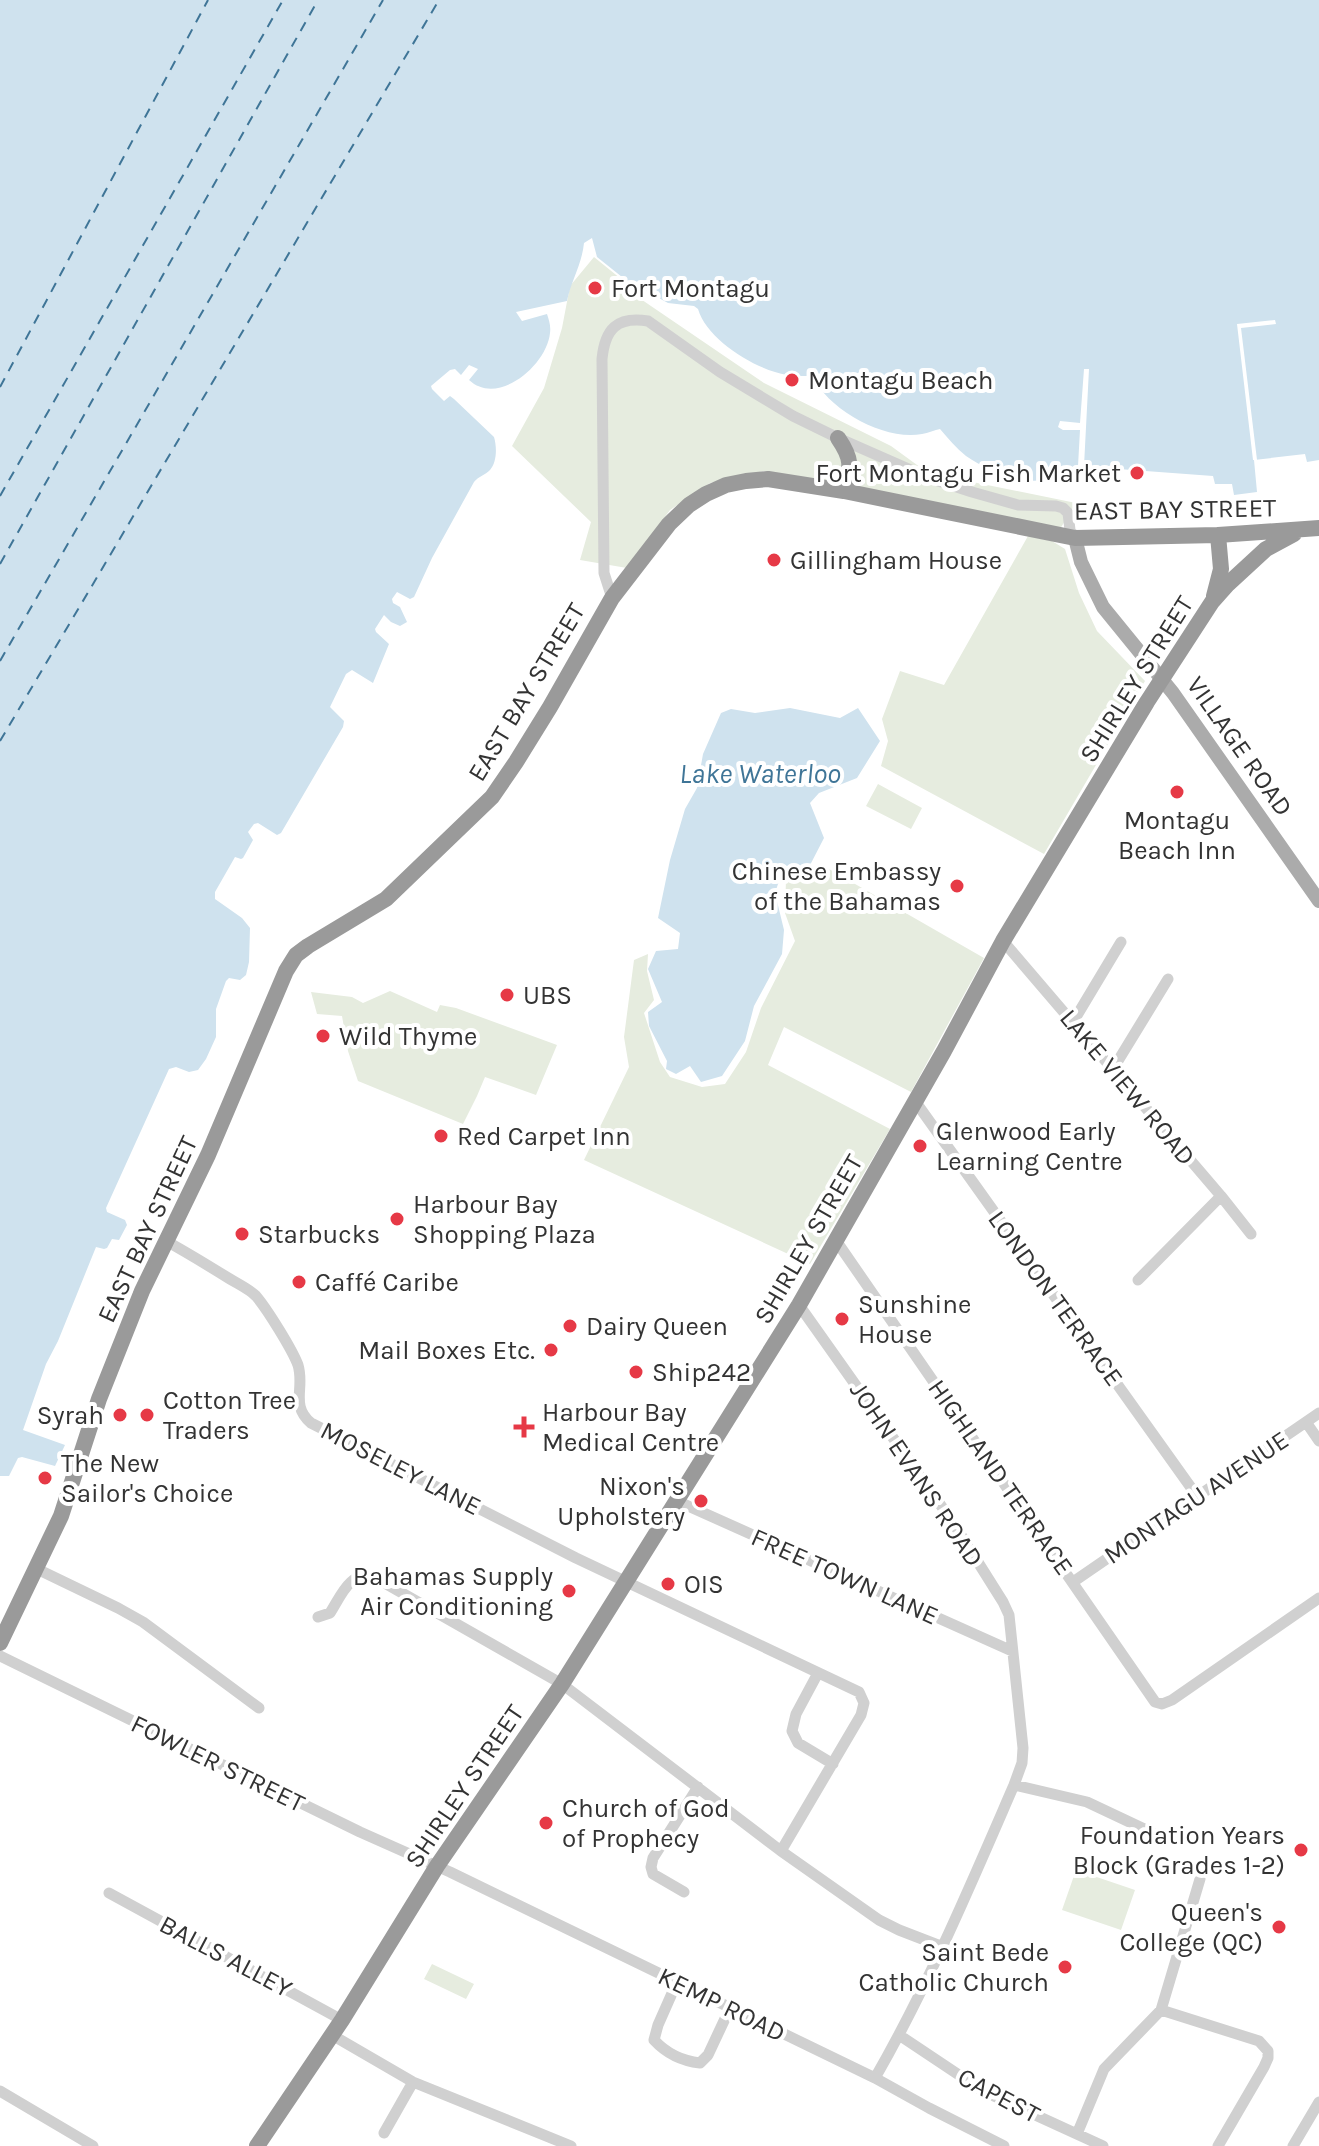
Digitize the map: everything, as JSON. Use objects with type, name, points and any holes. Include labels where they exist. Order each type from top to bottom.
[{"type":"highway","points":[[838,438],[849,455],[849,474],[844,491]]},
{"type":"highway","name":"EAST BAY STREET","points":[[0,1643],[61,1516],[116,1355],[208,1155],[275,993],[296,955],[377,906],[492,797],[543,718],[612,598],[669,524],[689,505],[726,485],[768,479],[844,491],[1075,538],[1218,535],[1311,529]]},
{"type":"highway","name":"SHIRLEY STREET","points":[[257,2146],[342,2020],[437,1866],[562,1684],[799,1305],[1003,941],[1147,702],[1212,602],[1266,549],[1311,529]]},
{"type":"highway","points":[[1212,602],[1221,569],[1218,535]]},
{"type":"main road","name":"VILLAGE ROAD","points":[[1075,538],[1081,562],[1103,607],[1163,680],[1319,901]]},
{"type":"street","points":[[612,598],[604,573],[601,374],[604,344],[611,330],[621,322],[635,319],[648,321],[732,379],[793,416],[838,438],[929,478],[972,492],[1018,505],[1063,508],[1068,513],[1070,530],[1075,538]]},
{"type":"street","name":"LAKE VIEW ROAD","points":[[1003,941],[1251,1234]]},
{"type":"street","points":[[1073,1022],[1121,942]]},
{"type":"street","points":[[1113,1069],[1168,979]]},
{"type":"street","name":"LONDON TERRACE","points":[[915,1101],[1197,1496]]},
{"type":"street","points":[[1138,1280],[1221,1196]]},
{"type":"street","name":"MOSELEY LANE","points":[[166,1241],[255,1295],[289,1346],[297,1364],[300,1376],[299,1408],[303,1417],[311,1423],[564,1552],[859,1692],[864,1703],[861,1715],[833,1764]]},
{"type":"street","name":"HIGHLAND TERRACE","points":[[837,1242],[1152,1699],[1160,1704],[1169,1702],[1319,1598]]},
{"type":"street","name":"JOHN EVANS ROAD","points":[[799,1305],[954,1524],[1003,1602],[1009,1615],[1023,1748],[1022,1763],[1014,1785],[943,1947],[875,2078]]},
{"type":"street","name":"MONTAGU AVENUE","points":[[1073,1582],[1319,1413]]},
{"type":"street","points":[[1306,1422],[1319,1441]]},
{"type":"street","name":"FREE TOWN LANE","points":[[677,1501],[1012,1651]]},
{"type":"street","points":[[35,1568],[143,1622],[259,1708]]},
{"type":"street","points":[[318,1617],[330,1613],[356,1577],[364,1574],[374,1577],[562,1684],[781,1851],[879,1920],[943,1947]]},
{"type":"street","name":"FOWLER STREET","points":[[0,1656],[360,1832],[437,1866]]},
{"type":"street","points":[[781,1851],[833,1764],[798,1743],[792,1731],[796,1714],[818,1673]]},
{"type":"street","points":[[1014,1785],[1087,1802],[1157,1835]]},
{"type":"street","points":[[684,1892],[653,1874],[651,1867],[653,1858],[698,1787]]},
{"type":"street","name":"KEMP ROAD","points":[[437,1866],[875,2078],[1004,2146]]},
{"type":"street","points":[[1077,2134],[1104,2069],[1161,2010],[1200,1879]]},
{"type":"street","name":"BALLS ALLEY","points":[[109,1893],[342,2020]]},
{"type":"street","points":[[677,1982],[654,2040],[664,2050],[700,2063],[708,2055],[730,2008]]},
{"type":"street","points":[[1161,2010],[1259,2041],[1268,2051],[1264,2067],[1218,2146]]},
{"type":"street","points":[[332,2035],[413,2082],[571,2146]]},
{"type":"street","name":"CAPEST","points":[[899,2035],[983,2091],[1103,2146]]},
{"type":"street","points":[[384,2133],[413,2082]]},
{"type":"street","points":[[0,2091],[93,2146]]},
{"type":"street","points":[[1293,2146],[1319,2102]]},
{"type":"shaded area","name":"Fort Montagu","points":[[594,257],[626,283],[626,289],[764,383],[891,446],[928,473],[1076,503],[1060,529],[764,471],[710,483],[670,510],[627,568],[580,560],[591,522],[512,446],[544,388],[562,328],[570,286]]},
{"type":"shaded area","points":[[1028,536],[1052,541],[1065,549],[1079,593],[1097,631],[1145,681],[1044,854],[881,766],[888,741],[882,719],[900,671],[944,685]]},
{"type":"shaded area","points":[[878,784],[922,808],[911,829],[866,806]]},
{"type":"shaded area","points":[[829,869],[984,958],[911,1092],[784,1027],[768,1065],[890,1129],[810,1264],[584,1160],[629,1067],[624,1037],[634,960],[648,954],[647,971],[654,1000],[644,1013],[660,1062],[670,1077],[702,1087],[725,1084],[746,1052],[761,1008],[795,941],[785,913],[786,879]]},
{"type":"shaded area","points":[[390,991],[437,1012],[440,1005],[456,1008],[557,1045],[536,1095],[485,1077],[463,1124],[358,1081],[348,1051],[342,1016],[317,1014],[311,992],[352,997],[363,1003]]},
{"type":"shaded area","points":[[1076,1870],[1135,1890],[1121,1930],[1062,1910]]},
{"type":"shaded area","points":[[432,1964],[474,1984],[466,1999],[424,1979]]},
{"type":"water","points":[[0,0],[1319,0],[1319,460],[1307,462],[1305,454],[1254,460],[1257,492],[1234,495],[1232,484],[1215,484],[1213,476],[1078,466],[1048,479],[1024,480],[1003,475],[974,461],[940,429],[907,435],[875,428],[844,411],[820,389],[812,376],[775,372],[734,352],[711,332],[694,306],[668,303],[627,281],[597,257],[592,238],[584,243],[567,301],[516,312],[522,321],[547,314],[549,321],[547,345],[531,369],[519,379],[493,389],[469,380],[478,369],[469,365],[461,375],[455,369],[450,370],[431,386],[444,401],[450,396],[454,399],[494,437],[494,463],[474,482],[414,597],[410,599],[397,592],[392,599],[407,622],[400,626],[384,615],[375,629],[389,644],[373,683],[352,670],[346,674],[330,707],[344,721],[343,727],[281,833],[277,835],[258,823],[254,824],[248,832],[253,840],[243,858],[235,857],[215,892],[215,899],[242,918],[250,928],[246,975],[240,980],[229,978],[226,981],[216,1009],[216,1037],[198,1070],[169,1069],[106,1208],[107,1212],[125,1220],[127,1225],[119,1240],[112,1239],[104,1249],[96,1247],[46,1364],[23,1430],[65,1445],[55,1466],[22,1457],[18,1458],[9,1476],[0,1476]]},
{"type":"water","name":"Lake Waterloo","points":[[790,708],[840,718],[858,708],[880,741],[857,778],[819,793],[810,803],[824,838],[808,869],[794,869],[779,863],[780,878],[775,893],[784,930],[782,954],[754,1006],[745,1041],[722,1076],[701,1082],[690,1066],[676,1074],[666,1069],[667,1061],[649,1026],[648,1012],[662,1002],[648,969],[656,951],[678,949],[680,933],[658,918],[670,860],[685,809],[697,788],[703,754],[721,713],[731,709],[755,713]]},
{"type":"pier","points":[[1275,320],[1276,324],[1241,328],[1257,460],[1253,460],[1237,324]]},
{"type":"pier","points":[[1084,369],[1089,369],[1084,466],[1078,466],[1080,430],[1058,427],[1060,421],[1080,423]]},
{"type":"ferry route","points":[[0,387],[208,0]]},
{"type":"ferry route","points":[[0,496],[283,0]]},
{"type":"ferry route","points":[[0,564],[318,0]]},
{"type":"ferry route","points":[[0,661],[383,0]]},
{"type":"ferry route","points":[[0,741],[439,0]]},
{"type":"place","name":"Fort Montagu","points":[[595,288]]},
{"type":"place","name":"Montagu Beach","points":[[792,380]]},
{"type":"place","name":"Fort Montagu Fish Market","points":[[1137,473]]},
{"type":"place","name":"Gillingham House","points":[[774,560]]},
{"type":"place","name":"Montagu Beach Inn","points":[[1177,792]]},
{"type":"place","name":"Chinese Embassy of the Bahamas","points":[[957,886]]},
{"type":"place","name":"UBS","points":[[507,995]]},
{"type":"place","name":"Wild Thyme","points":[[323,1036]]},
{"type":"place","name":"Red Carpet Inn","points":[[441,1136]]},
{"type":"place","name":"Glenwood Early Learning Centre","points":[[920,1146]]},
{"type":"place","name":"Harbour Bay Shopping Plaza","points":[[397,1219]]},
{"type":"place","name":"Starbucks","points":[[242,1234]]},
{"type":"place","name":"Caffé Caribe","points":[[299,1282]]},
{"type":"place","name":"Sunshine House","points":[[842,1319]]},
{"type":"place","name":"Dairy Queen","points":[[570,1326]]},
{"type":"place","name":"Mail Boxes Etc.","points":[[551,1350]]},
{"type":"place","name":"Ship242","points":[[636,1372]]},
{"type":"place","name":"Syrah","points":[[120,1415]]},
{"type":"place","name":"Cotton Tree Traders","points":[[147,1415]]},
{"type":"place","name":"Harbour Bay Medical Centre","points":[[524,1427]]},
{"type":"place","name":"The New Sailor's Choice","points":[[45,1478]]},
{"type":"place","name":"Nixon's Upholstery","points":[[701,1501]]},
{"type":"place","name":"OIS","points":[[668,1584]]},
{"type":"place","name":"Bahamas Supply Air Conditioning","points":[[569,1591]]},
{"type":"place","name":"Church of God of Prophecy","points":[[546,1823]]},
{"type":"place","name":"Foundation Years Block (Grades 1-2)","points":[[1301,1850]]},
{"type":"place","name":"Queen's College (QC)","points":[[1279,1927]]},
{"type":"place","name":"Saint Bede Catholic Church","points":[[1065,1967]]}]
